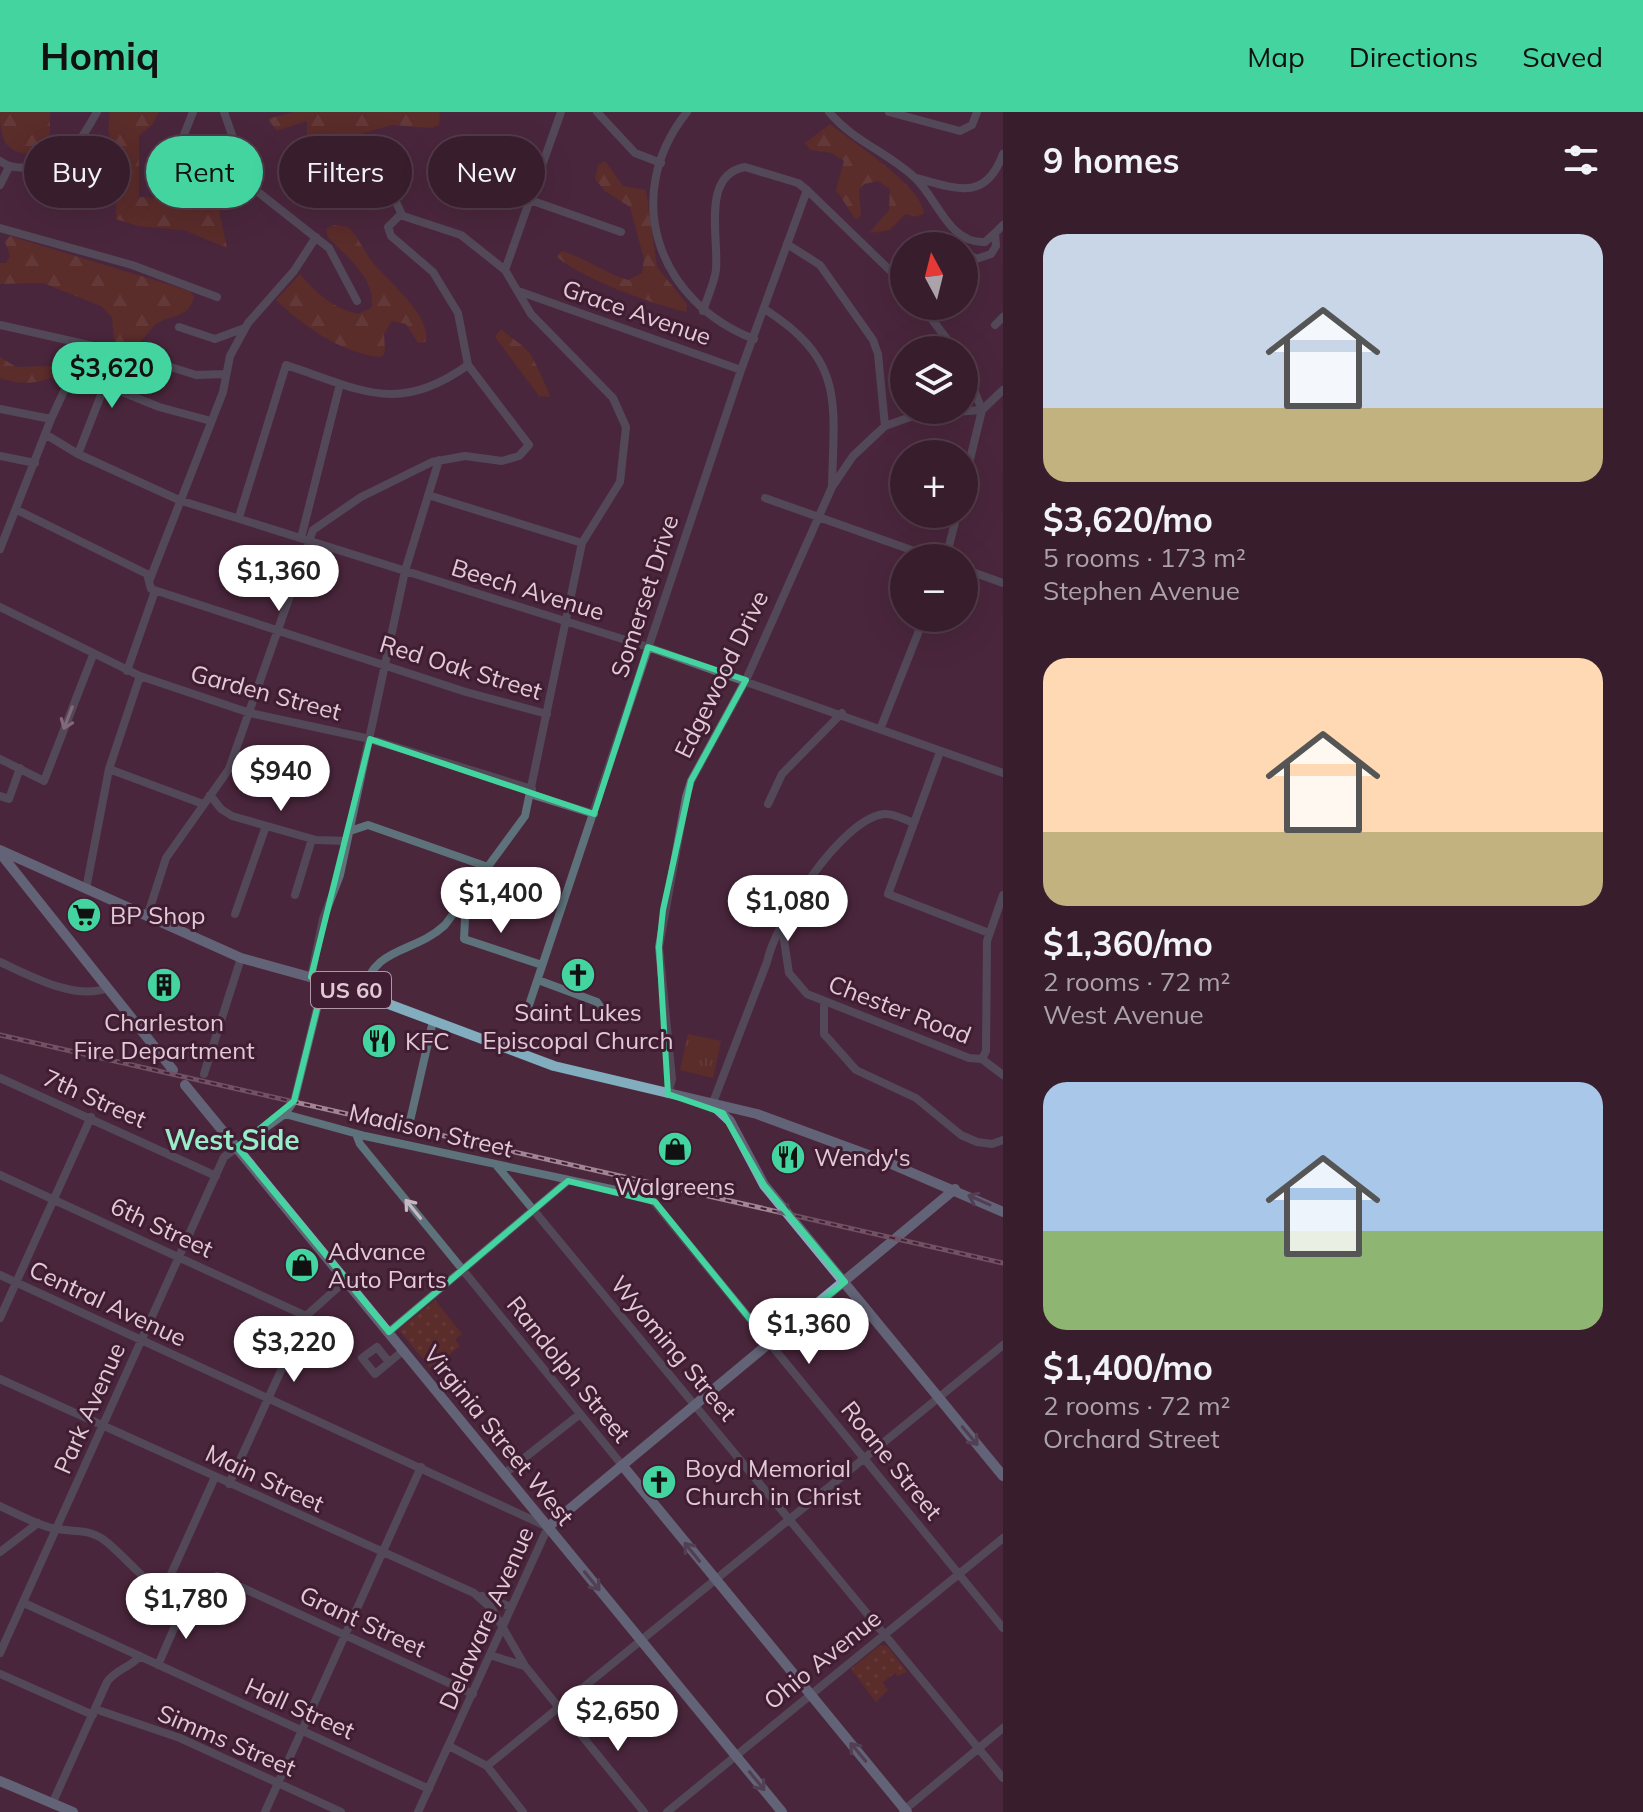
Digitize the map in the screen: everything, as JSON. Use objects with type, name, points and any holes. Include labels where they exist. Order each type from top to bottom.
[{"type":"main road","name":"US 60","points":[[0,852],[241,958],[324,980],[554,1066],[783,1124],[955,1189],[1003,1212]]},
{"type":"main road","points":[[0,852],[173,1070]]},
{"type":"main road","name":"Virginia Street West","points":[[185,1085],[782,1812]]},
{"type":"main road","points":[[712,1105],[730,1121],[764,1185],[1003,1476]]},
{"type":"main road","points":[[740,1140],[739,1123],[745,1117],[783,1124]]},
{"type":"main road","name":"Delaware Avenue","points":[[548,1527],[955,1189]]},
{"type":"main road","name":"Randolph Street","points":[[622,1465],[905,1811]]},
{"type":"main road","points":[[0,1781],[73,1812]]},
{"type":"street","points":[[0,161],[9,167],[43,168],[58,163],[69,155],[97,112]]},
{"type":"street","points":[[183,136],[193,112]]},
{"type":"street","points":[[545,158],[561,112]]},
{"type":"street","points":[[597,112],[635,153],[661,163]]},
{"type":"street","points":[[687,112],[668,142],[661,163],[653,205],[657,242],[671,273],[703,311],[731,331],[754,339]]},
{"type":"street","points":[[829,112],[847,132],[915,177],[955,188],[978,187],[989,182],[1003,154]]},
{"type":"street","points":[[889,112],[960,131],[972,125],[977,112]]},
{"type":"street","points":[[227,113],[258,192],[329,248],[357,301]]},
{"type":"street","points":[[0,185],[9,167]]},
{"type":"street","points":[[703,311],[715,273],[717,190],[726,175],[735,169],[756,168],[807,190],[890,270]]},
{"type":"street","points":[[915,177],[952,227],[968,240],[985,242],[1003,225]]},
{"type":"street","name":"Somerset Drive","points":[[525,1017],[741,370],[766,310],[807,190]]},
{"type":"street","points":[[545,207],[621,232]]},
{"type":"street","points":[[362,994],[371,969],[389,956],[434,935],[466,899],[517,831],[531,792],[582,543],[620,482],[626,427],[607,390],[531,314],[521,292],[505,270],[461,235],[402,215],[399,208]]},
{"type":"street","points":[[505,270],[528,208]]},
{"type":"street","points":[[305,539],[361,497],[439,460],[465,456],[502,461],[519,456],[529,445],[468,365],[454,304],[426,263],[391,236],[390,222],[402,215]]},
{"type":"street","points":[[0,228],[132,265],[217,297]]},
{"type":"street","points":[[978,258],[991,254],[996,246],[995,233]]},
{"type":"street","points":[[179,327],[215,339],[236,333],[246,326],[294,271],[316,237]]},
{"type":"street","points":[[787,244],[820,265],[873,340],[878,354],[885,426]]},
{"type":"street","name":"Grace Avenue","points":[[521,292],[741,370]]},
{"type":"street","points":[[766,310],[801,335],[829,380],[833,403],[832,487]]},
{"type":"street","points":[[995,325],[1003,317]]},
{"type":"street","points":[[0,325],[117,354],[133,355],[196,375],[225,374]]},
{"type":"street","points":[[127,671],[155,591],[148,587],[150,579],[223,392],[225,374],[246,326]]},
{"type":"street","points":[[0,549],[4,528],[17,510],[51,419],[85,346]]},
{"type":"street","points":[[78,454],[117,354]]},
{"type":"street","points":[[239,517],[286,365],[373,394],[410,393],[436,386],[468,365]]},
{"type":"street","points":[[147,917],[166,858],[229,769],[250,713],[305,539],[340,384]]},
{"type":"street","points":[[105,385],[159,407],[211,421]]},
{"type":"street","points":[[975,440],[982,410],[1003,390]]},
{"type":"street","points":[[978,400],[982,410]]},
{"type":"street","points":[[0,409],[51,419]]},
{"type":"street","name":"Edgewood Drive","points":[[668,1094],[672,1079],[659,947],[663,910],[678,856],[691,781],[746,680],[832,487],[853,456],[885,426],[916,415],[982,410]]},
{"type":"street","name":"Beech Avenue","points":[[45,434],[78,454],[179,500],[648,647],[1003,772]]},
{"type":"street","points":[[0,456],[35,463]]},
{"type":"street","points":[[311,977],[323,919],[340,875],[405,571],[439,460]]},
{"type":"street","points":[[428,495],[582,543]]},
{"type":"street","points":[[765,498],[894,544]]},
{"type":"street","points":[[17,510],[150,579]]},
{"type":"street","points":[[978,574],[1003,583]]},
{"type":"street","name":"Red Oak Street","points":[[155,591],[547,714]]},
{"type":"street","name":"Garden Street","points":[[0,607],[140,676],[250,713],[370,739],[594,814]]},
{"type":"street","points":[[881,727],[918,632]]},
{"type":"street","points":[[0,759],[44,781],[93,655]]},
{"type":"street","points":[[86,889],[109,769],[140,676]]},
{"type":"street","points":[[768,804],[782,774],[842,713]]},
{"type":"street","points":[[940,752],[888,894],[989,933]]},
{"type":"street","points":[[4,798],[20,768]]},
{"type":"street","points":[[109,769],[203,804]]},
{"type":"street","points":[[210,795],[228,814],[312,839],[347,841]]},
{"type":"street","points":[[712,1105],[767,962],[771,941],[815,870],[854,832],[883,814],[914,823]]},
{"type":"street","points":[[350,831],[368,825],[488,867]]},
{"type":"street","points":[[235,914],[266,826]]},
{"type":"street","points":[[295,895],[312,839]]},
{"type":"street","name":"Chester Road","points":[[782,927],[789,973],[807,994],[969,1058],[982,1059],[986,1051],[989,933],[1003,895]]},
{"type":"street","points":[[466,899],[464,939],[542,965]]},
{"type":"street","points":[[204,1074],[241,958]]},
{"type":"street","points":[[0,962],[53,984],[90,991],[107,988]]},
{"type":"street","points":[[285,1114],[294,1101],[324,980]]},
{"type":"street","points":[[538,980],[597,1002],[609,1019]]},
{"type":"street","points":[[824,1002],[824,1034],[856,1070],[916,1098],[961,1135],[992,1144],[1003,1140]]},
{"type":"street","points":[[410,1121],[433,1021]]},
{"type":"street","points":[[982,1059],[1003,1075]]},
{"type":"street","name":"7th Street","points":[[0,1078],[216,1176]]},
{"type":"street","name":"Madison Street","points":[[285,1114],[356,1134],[568,1181]]},
{"type":"street","name":"Park Avenue","points":[[0,1653],[224,1157],[285,1114]]},
{"type":"street","points":[[0,1318],[91,1117]]},
{"type":"street","name":"Randolph Street","points":[[356,1134],[360,1144],[461,1270],[622,1465]]},
{"type":"street","name":"Wyoming Street","points":[[497,1166],[1003,1778]]},
{"type":"street","name":"6th Street","points":[[0,1175],[306,1316]]},
{"type":"street","points":[[389,1332],[568,1181]]},
{"type":"street","name":"Roane Street","points":[[568,1181],[644,1196],[654,1202],[1003,1628]]},
{"type":"street","name":"Central Avenue","points":[[0,1275],[548,1527]]},
{"type":"street","points":[[229,1484],[306,1316],[345,1281]]},
{"type":"street","points":[[487,1766],[1003,1345]]},
{"type":"street","points":[[389,1362],[404,1350]]},
{"type":"street","name":"Main Street","points":[[0,1379],[474,1593],[492,1609],[525,1666],[644,1812]]},
{"type":"street","points":[[504,1474],[580,1414]]},
{"type":"street","points":[[265,1812],[421,1467]]},
{"type":"street","points":[[163,1592],[215,1477]]},
{"type":"street","points":[[0,1506],[57,1529],[80,1529],[97,1535],[116,1549],[144,1581],[185,1603],[158,1665]]},
{"type":"street","points":[[0,1552],[38,1523]]},
{"type":"street","name":"Delaware Avenue","points":[[418,1812],[548,1527]]},
{"type":"street","name":"Ohio Avenue","points":[[667,1812],[1003,1538]]},
{"type":"street","name":"Grant Street","points":[[185,1603],[204,1606],[217,1576],[473,1694]]},
{"type":"street","points":[[474,1593],[511,1607]]},
{"type":"street","name":"Hall Street","points":[[24,1603],[429,1789]]},
{"type":"street","points":[[490,1655],[525,1666]]},
{"type":"street","points":[[52,1804],[110,1677],[133,1665],[140,1656]]},
{"type":"street","name":"Simms Street","points":[[0,1674],[94,1712],[180,1738],[341,1812]]},
{"type":"street","points":[[905,1811],[1003,1728]]},
{"type":"street","points":[[449,1746],[487,1766],[523,1812]]},
{"type":"highlighted area","points":[[648,647],[746,680],[691,781],[663,910],[659,947],[668,1094],[723,1113],[764,1185],[845,1282],[770,1344],[655,1202],[568,1181],[389,1332],[237,1147],[294,1101],[324,980],[311,977],[370,739],[594,814]]},
{"type":"green space","points":[[0,112],[50,112],[50,136],[24,136],[24,152],[13,150],[2,132]]},
{"type":"green space","points":[[110,112],[159,112],[152,125],[139,136],[139,197],[146,197],[146,208],[219,210],[227,248],[184,230],[138,226],[116,219],[116,208],[130,208],[130,136],[110,136]]},
{"type":"green space","points":[[293,112],[440,112],[439,125],[432,128],[392,125],[353,136],[307,136],[307,121],[277,131],[268,119]]},
{"type":"green space","points":[[830,124],[899,177],[920,202],[924,213],[918,217],[905,214],[890,230],[869,233],[889,210],[890,189],[878,181],[864,184],[859,191],[861,214],[856,220],[836,190],[844,161],[832,153],[810,150],[805,143]]},
{"type":"green space","points":[[605,161],[623,186],[646,190],[657,267],[686,303],[687,312],[618,290],[582,273],[556,256],[562,251],[628,280],[642,273],[644,259],[630,207],[605,191],[595,179],[598,165]]},
{"type":"green space","points":[[333,225],[348,227],[370,259],[416,310],[426,332],[425,342],[418,343],[406,324],[392,321],[384,334],[385,352],[381,357],[367,355],[324,337],[276,300],[300,274],[319,293],[341,308],[358,314],[371,308],[370,288],[365,278],[328,237],[326,229]]},
{"type":"green space","points":[[10,236],[190,291],[194,297],[187,310],[159,322],[143,339],[128,347],[114,341],[112,317],[101,306],[43,283],[0,284],[0,263],[6,263],[10,256],[5,242]]},
{"type":"green space","points":[[501,329],[529,352],[550,397],[539,396],[495,337]]},
{"type":"green space","points":[[0,357],[16,367],[55,366],[57,374],[36,382],[21,383],[0,378]]},
{"type":"green space","points":[[688,1034],[721,1041],[713,1078],[680,1070]]},
{"type":"green space","points":[[435,1300],[462,1334],[455,1339],[460,1346],[431,1369],[399,1330]]},
{"type":"green space","points":[[880,1645],[887,1646],[907,1672],[898,1676],[895,1673],[882,1683],[888,1690],[876,1702],[851,1669]]},
{"type":"railway","points":[[0,1035],[1003,1263]]},
{"type":"place","name":"BP Shop","points":[[84,915]]},
{"type":"place","name":"Saint Lukes Episcopal Church","points":[[578,975]]},
{"type":"place","name":"Charleston Fire Department","points":[[164,985]]},
{"type":"place","name":"KFC","points":[[379,1041]]},
{"type":"place","name":"Walgreens","points":[[675,1149]]},
{"type":"place","name":"Wendy's","points":[[788,1157]]},
{"type":"place","name":"Advance Auto Parts","points":[[302,1265]]},
{"type":"place","name":"Boyd Memorial Church in Christ","points":[[659,1482]]},
{"type":"district","name":"West Side","points":[[232,1139]]}]
